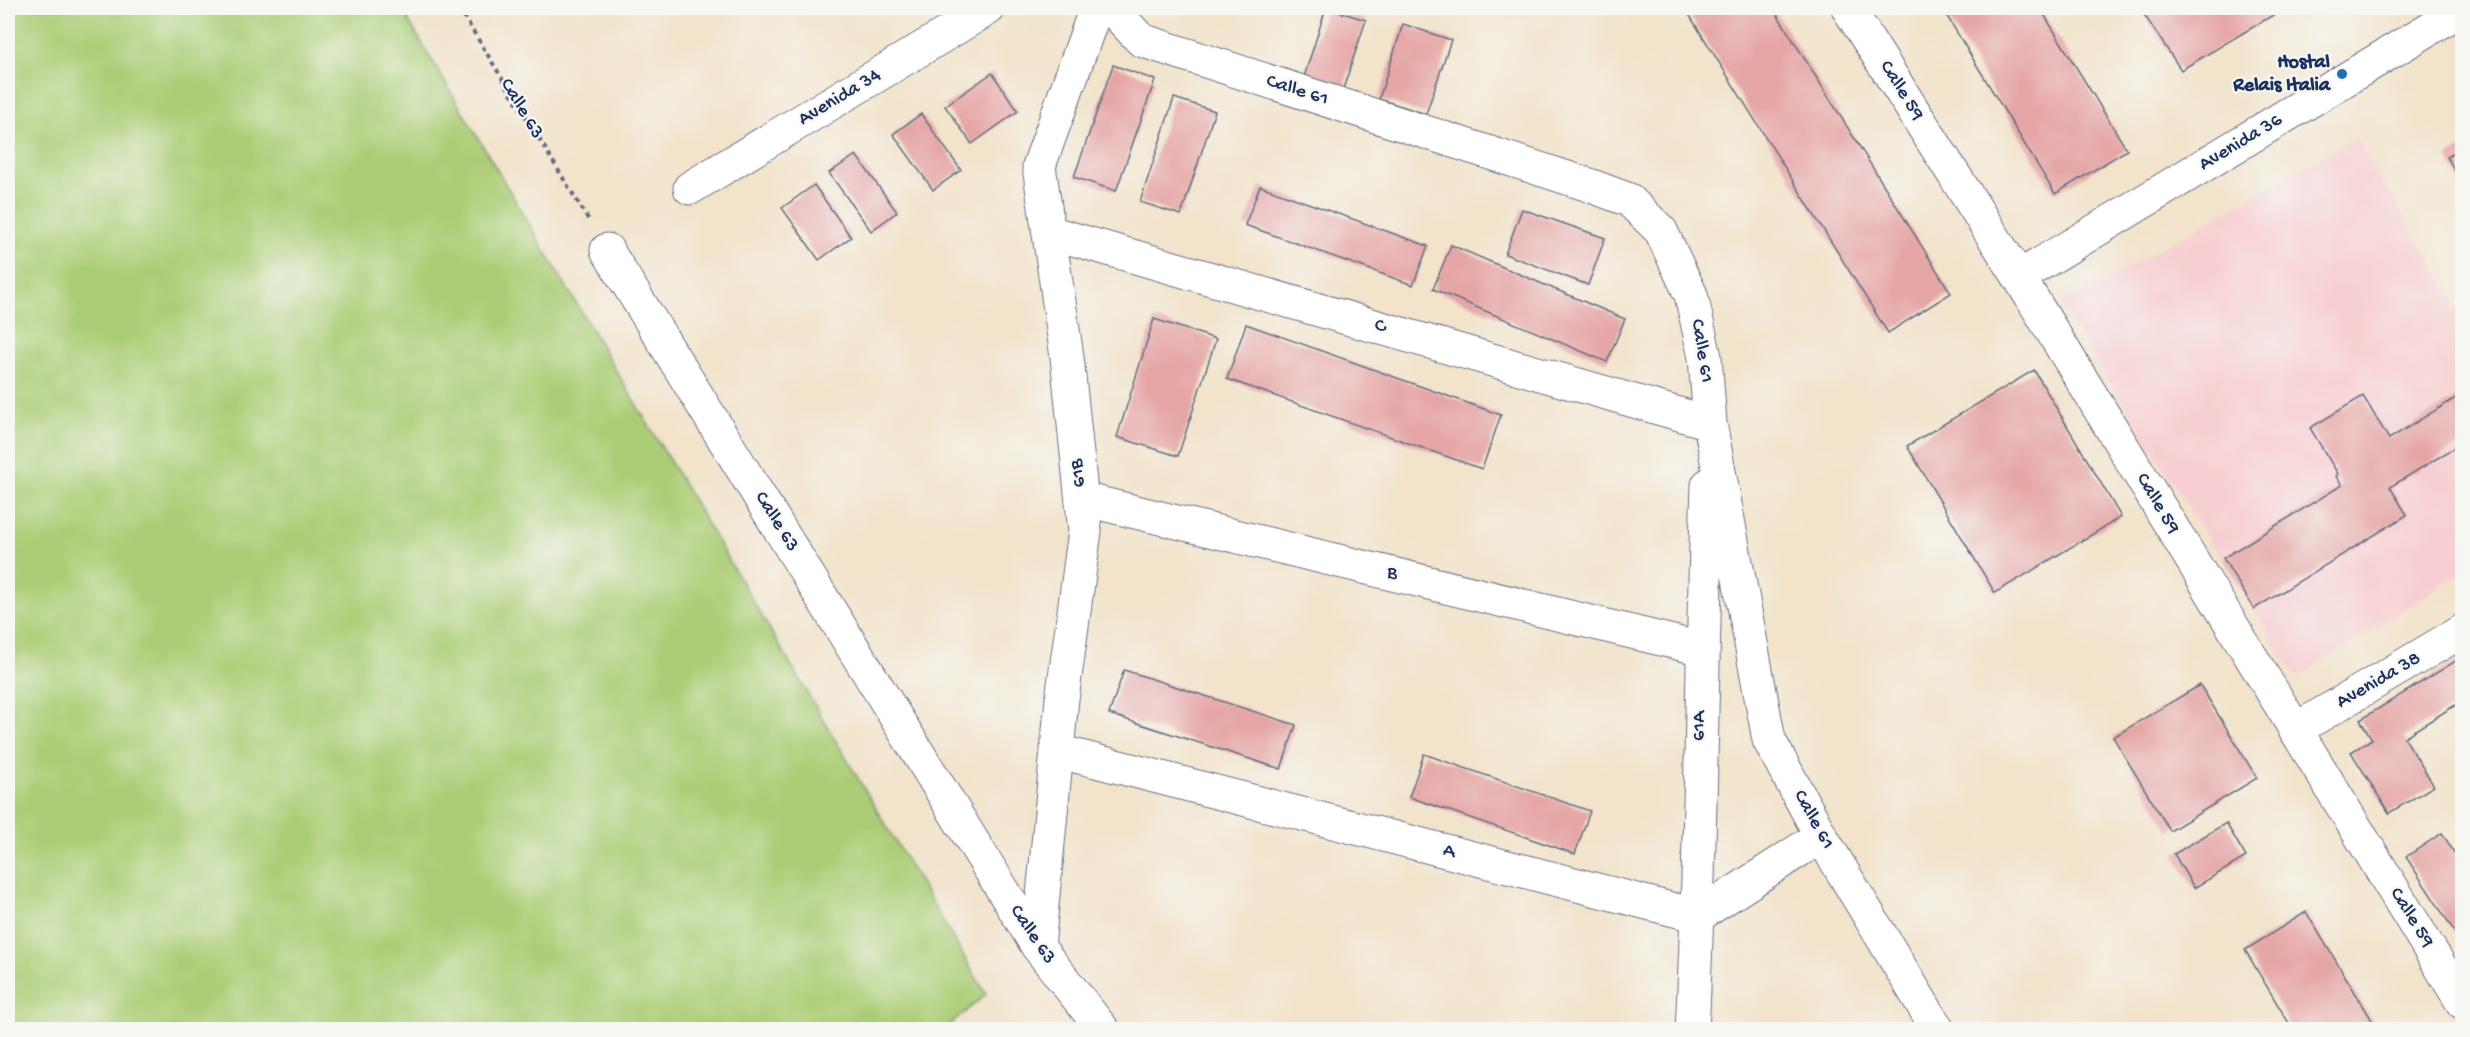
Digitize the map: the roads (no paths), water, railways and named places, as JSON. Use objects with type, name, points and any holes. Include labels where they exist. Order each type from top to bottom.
[{"type":"street","name":"Avenida 34","points":[[690,188],[989,8]]},
{"type":"street","name":"61B","points":[[1038,947],[1057,751],[1085,531],[1067,357],[1039,166],[1096,8]]},
{"type":"street","name":"Calle 61","points":[[1111,8],[1141,40],[1629,200],[1661,231],[1691,295],[1705,357],[1710,423],[1769,740],[1821,836],[1938,1029]]},
{"type":"street","name":"Calle 59","points":[[1848,8],[2019,278],[2463,1002]]},
{"type":"street","name":"Avenida 36","points":[[2019,278],[2463,9]]},
{"type":"street","name":"C","points":[[1049,232],[1710,423]]},
{"type":"street","name":"Calle 63","points":[[608,250],[1038,947],[1104,1029]]},
{"type":"street","name":"61A","points":[[1692,1029],[1698,916],[1702,649],[1710,423]]},
{"type":"street","name":"B","points":[[1082,499],[1702,649]]},
{"type":"street","name":"Avenida 38","points":[[2295,730],[2463,631]]},
{"type":"street","name":"A","points":[[1057,751],[1698,916]]},
{"type":"street","points":[[1698,916],[1821,836]]},
{"type":"place","name":"Hostal Relais Italia","points":[[2342,74]]}]
